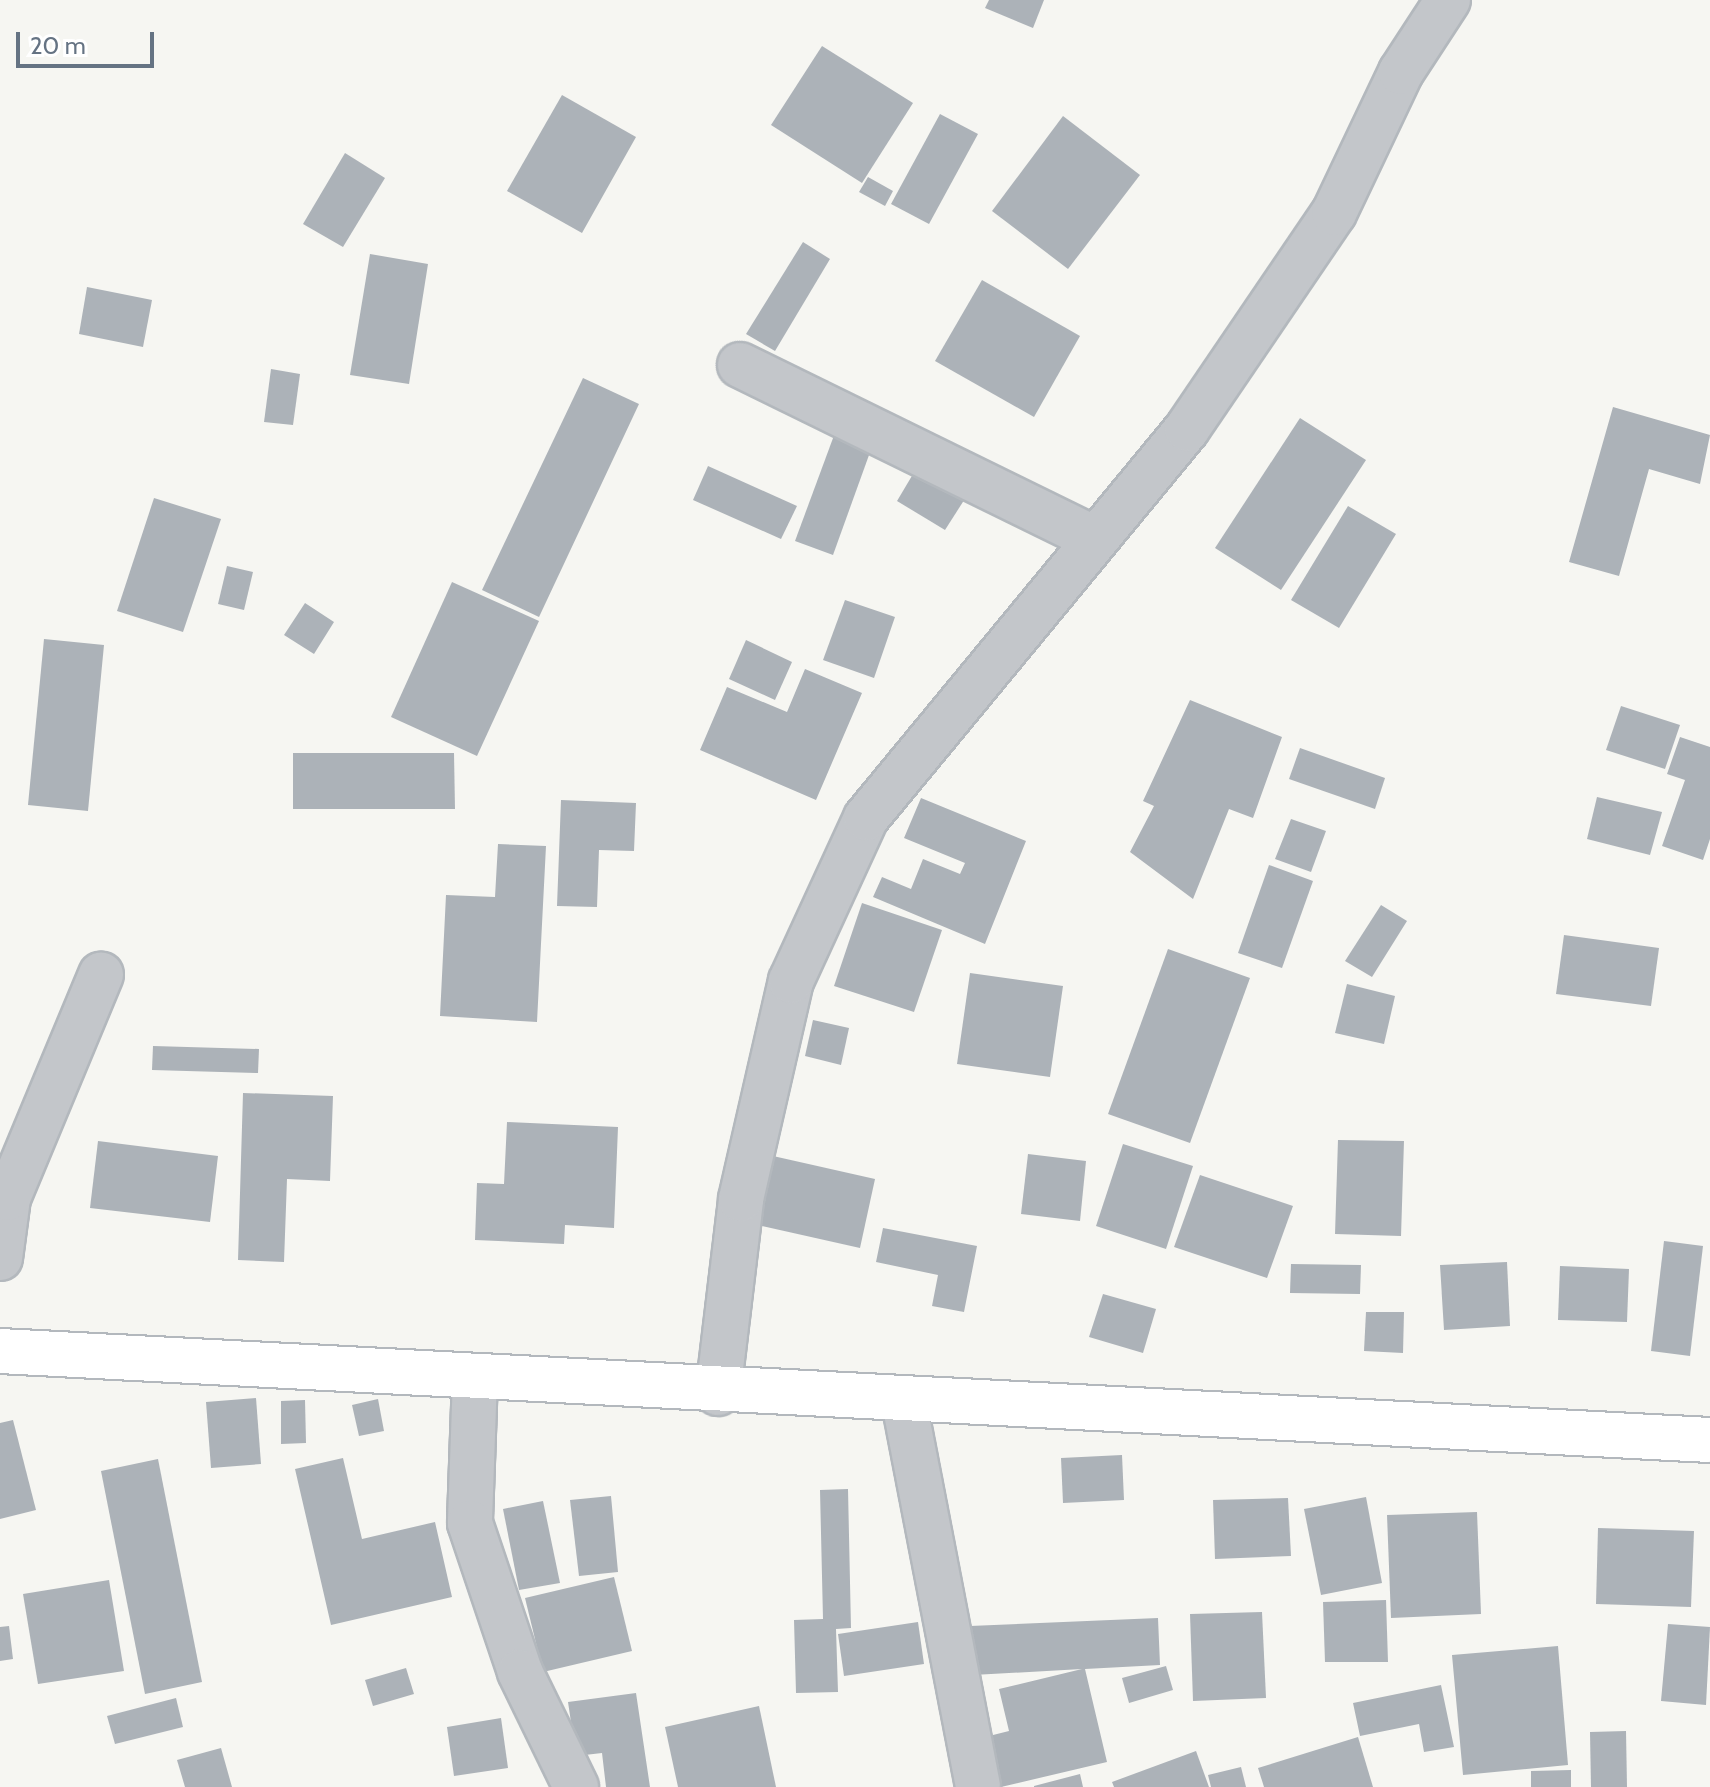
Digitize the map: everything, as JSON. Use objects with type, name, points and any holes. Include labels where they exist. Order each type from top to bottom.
[{"type":"main road","points":[[0,1351],[718,1393],[1710,1440]]},
{"type":"street","points":[[718,1393],[741,1199],[791,981],[866,818],[1187,429],[1334,213],[1401,72],[1448,0]]},
{"type":"street","points":[[740,365],[1095,539]]},
{"type":"street","points":[[0,1258],[4,1194],[101,975]]},
{"type":"street","points":[[475,1377],[470,1523],[520,1672],[576,1787]]},
{"type":"street","points":[[904,1402],[978,1787]]},
{"type":"building","points":[[989,0],[1044,0],[1033,28],[985,8]]},
{"type":"building","points":[[822,46],[913,103],[862,183],[771,125]]},
{"type":"building","points":[[562,95],[636,137],[582,233],[507,191]]},
{"type":"building","points":[[940,114],[978,134],[929,224],[891,204]]},
{"type":"building","points":[[1063,116],[1140,175],[1068,269],[992,211]]},
{"type":"building","points":[[345,153],[385,178],[343,247],[303,224]]},
{"type":"building","points":[[868,177],[893,191],[885,206],[859,192]]},
{"type":"building","points":[[803,242],[830,259],[775,351],[746,334]]},
{"type":"building","points":[[370,254],[428,264],[409,384],[350,375]]},
{"type":"building","points":[[982,280],[1080,336],[1034,417],[935,361]]},
{"type":"building","points":[[87,287],[152,300],[143,347],[79,334]]},
{"type":"building","points":[[271,369],[300,374],[293,425],[264,422]]},
{"type":"building","points":[[583,378],[639,404],[539,617],[482,590]]},
{"type":"building","points":[[1613,407],[1710,435],[1700,484],[1649,469],[1619,576],[1569,562]]},
{"type":"building","points":[[1300,418],[1366,460],[1281,590],[1215,548]]},
{"type":"building","points":[[836,430],[873,444],[833,555],[795,541]]},
{"type":"building","points":[[919,464],[968,494],[945,530],[897,501]]},
{"type":"building","points":[[708,466],[797,506],[781,539],[693,500]]},
{"type":"building","points":[[154,498],[221,519],[183,632],[117,611]]},
{"type":"building","points":[[1348,506],[1396,534],[1339,628],[1291,600]]},
{"type":"building","points":[[227,566],[253,572],[244,610],[218,604]]},
{"type":"building","points":[[452,582],[539,621],[477,756],[391,717]]},
{"type":"building","points":[[845,600],[895,617],[874,678],[823,660]]},
{"type":"building","points":[[305,603],[334,622],[314,654],[284,635]]},
{"type":"building","points":[[44,639],[104,645],[88,811],[28,805]]},
{"type":"building","points":[[746,640],[792,662],[775,700],[729,679]]},
{"type":"building","points":[[805,669],[862,693],[816,800],[700,750],[727,687],[787,712]]},
{"type":"building","points":[[1190,700],[1282,737],[1253,818],[1229,809],[1193,899],[1130,852],[1154,806],[1143,801]]},
{"type":"building","points":[[1621,706],[1680,725],[1665,769],[1606,750]]},
{"type":"building","points":[[1680,737],[1710,747],[1710,839],[1703,860],[1662,846],[1685,780],[1667,774]]},
{"type":"building","points":[[1300,748],[1385,778],[1375,809],[1289,779]]},
{"type":"building","points":[[293,753],[454,753],[455,809],[293,809]]},
{"type":"building","points":[[1597,797],[1662,812],[1650,855],[1587,839]]},
{"type":"building","points":[[921,798],[1026,841],[985,944],[873,897],[882,877],[911,889],[923,859],[960,874],[965,863],[904,838]]},
{"type":"building","points":[[561,800],[636,803],[634,851],[599,850],[597,907],[557,906]]},
{"type":"building","points":[[1291,819],[1326,831],[1311,872],[1275,859]]},
{"type":"building","points":[[498,844],[546,846],[537,1022],[440,1016],[446,895],[495,897]]},
{"type":"building","points":[[1269,865],[1313,881],[1282,968],[1238,953]]},
{"type":"building","points":[[862,903],[942,930],[914,1012],[834,986]]},
{"type":"building","points":[[1381,905],[1407,921],[1372,977],[1345,961]]},
{"type":"building","points":[[1564,935],[1659,948],[1651,1006],[1556,994]]},
{"type":"building","points":[[1168,949],[1250,978],[1190,1143],[1108,1114]]},
{"type":"building","points":[[970,973],[1063,986],[1050,1077],[957,1064]]},
{"type":"building","points":[[1347,984],[1395,996],[1384,1044],[1335,1033]]},
{"type":"building","points":[[813,1020],[849,1028],[841,1065],[805,1056]]},
{"type":"building","points":[[153,1046],[259,1049],[258,1073],[152,1070]]},
{"type":"building","points":[[243,1093],[333,1096],[330,1181],[287,1179],[284,1262],[238,1260]]},
{"type":"building","points":[[507,1122],[618,1127],[614,1228],[565,1225],[564,1244],[475,1240],[477,1183],[504,1184]]},
{"type":"building","points":[[1338,1140],[1404,1141],[1401,1236],[1335,1234]]},
{"type":"building","points":[[98,1141],[218,1156],[210,1222],[90,1208]]},
{"type":"building","points":[[1123,1144],[1193,1166],[1166,1249],[1096,1226]]},
{"type":"building","points":[[1028,1154],[1086,1161],[1080,1221],[1021,1214]]},
{"type":"building","points":[[773,1156],[875,1179],[860,1248],[757,1225]]},
{"type":"building","points":[[1200,1175],[1293,1206],[1267,1278],[1174,1247]]},
{"type":"building","points":[[883,1228],[977,1246],[964,1312],[932,1306],[938,1275],[876,1262]]},
{"type":"building","points":[[1664,1241],[1703,1246],[1690,1356],[1651,1351]]},
{"type":"building","points":[[1507,1262],[1510,1326],[1444,1330],[1440,1265]]},
{"type":"building","points":[[1291,1264],[1361,1265],[1360,1294],[1290,1293]]},
{"type":"building","points":[[1560,1266],[1629,1269],[1627,1322],[1558,1320]]},
{"type":"building","points":[[1103,1294],[1156,1309],[1143,1353],[1089,1337]]},
{"type":"building","points":[[1366,1312],[1404,1312],[1403,1353],[1364,1351]]},
{"type":"building","points":[[256,1398],[261,1464],[211,1468],[206,1402]]},
{"type":"building","points":[[378,1399],[384,1431],[359,1436],[352,1405]]},
{"type":"building","points":[[305,1400],[306,1443],[281,1444],[281,1401]]},
{"type":"building","points":[[13,1420],[36,1510],[0,1519],[0,1423]]},
{"type":"building","points":[[1122,1455],[1124,1500],[1063,1503],[1061,1458]]},
{"type":"building","points":[[343,1458],[362,1539],[435,1522],[452,1597],[331,1625],[295,1469]]},
{"type":"building","points":[[158,1459],[202,1682],[145,1694],[101,1471]]},
{"type":"building","points":[[848,1489],[851,1628],[836,1629],[838,1692],[796,1693],[794,1620],[823,1619],[820,1490]]},
{"type":"building","points":[[611,1496],[618,1572],[579,1576],[570,1500]]},
{"type":"building","points":[[1366,1497],[1382,1583],[1321,1595],[1304,1509]]},
{"type":"building","points":[[1288,1498],[1291,1556],[1215,1559],[1213,1500]]},
{"type":"building","points":[[543,1501],[560,1583],[519,1590],[503,1509]]},
{"type":"building","points":[[1477,1512],[1481,1614],[1391,1618],[1387,1515]]},
{"type":"building","points":[[1598,1528],[1694,1531],[1691,1607],[1596,1604]]},
{"type":"building","points":[[614,1577],[632,1651],[543,1672],[525,1598]]},
{"type":"building","points":[[109,1580],[124,1671],[38,1684],[23,1594]]},
{"type":"building","points":[[1386,1600],[1388,1662],[1325,1662],[1323,1602]]},
{"type":"building","points":[[1262,1612],[1266,1698],[1193,1701],[1190,1614]]},
{"type":"building","points":[[1158,1618],[1160,1665],[1085,1669],[1107,1762],[1001,1787],[989,1736],[1009,1731],[999,1689],[1082,1669],[973,1675],[970,1626]]},
{"type":"building","points":[[918,1622],[924,1664],[844,1676],[838,1634]]},
{"type":"building","points":[[1668,1624],[1710,1627],[1706,1705],[1661,1701]]},
{"type":"building","points":[[9,1626],[13,1659],[0,1661],[0,1627]]},
{"type":"building","points":[[1558,1646],[1568,1765],[1463,1775],[1452,1655]]},
{"type":"building","points":[[1166,1666],[1173,1690],[1129,1703],[1122,1678]]},
{"type":"building","points":[[406,1668],[414,1694],[373,1706],[365,1680]]},
{"type":"building","points":[[1441,1685],[1454,1747],[1424,1752],[1419,1724],[1360,1736],[1353,1703]]},
{"type":"building","points":[[636,1693],[650,1787],[606,1787],[602,1753],[576,1756],[568,1702]]},
{"type":"building","points":[[176,1698],[183,1727],[115,1744],[107,1716]]},
{"type":"building","points":[[759,1706],[776,1787],[678,1787],[665,1727]]},
{"type":"building","points":[[501,1718],[508,1768],[454,1776],[447,1727]]},
{"type":"building","points":[[1626,1731],[1627,1787],[1591,1787],[1590,1732]]},
{"type":"building","points":[[1358,1737],[1373,1787],[1264,1787],[1258,1768]]},
{"type":"building","points":[[221,1748],[232,1787],[185,1787],[177,1760]]},
{"type":"building","points":[[1196,1751],[1209,1787],[1114,1787],[1112,1782]]},
{"type":"building","points":[[1241,1767],[1246,1787],[1211,1787],[1208,1775]]},
{"type":"building","points":[[1571,1770],[1571,1787],[1531,1787],[1531,1771]]},
{"type":"building","points":[[1080,1774],[1083,1787],[1034,1787],[1034,1786]]}]
